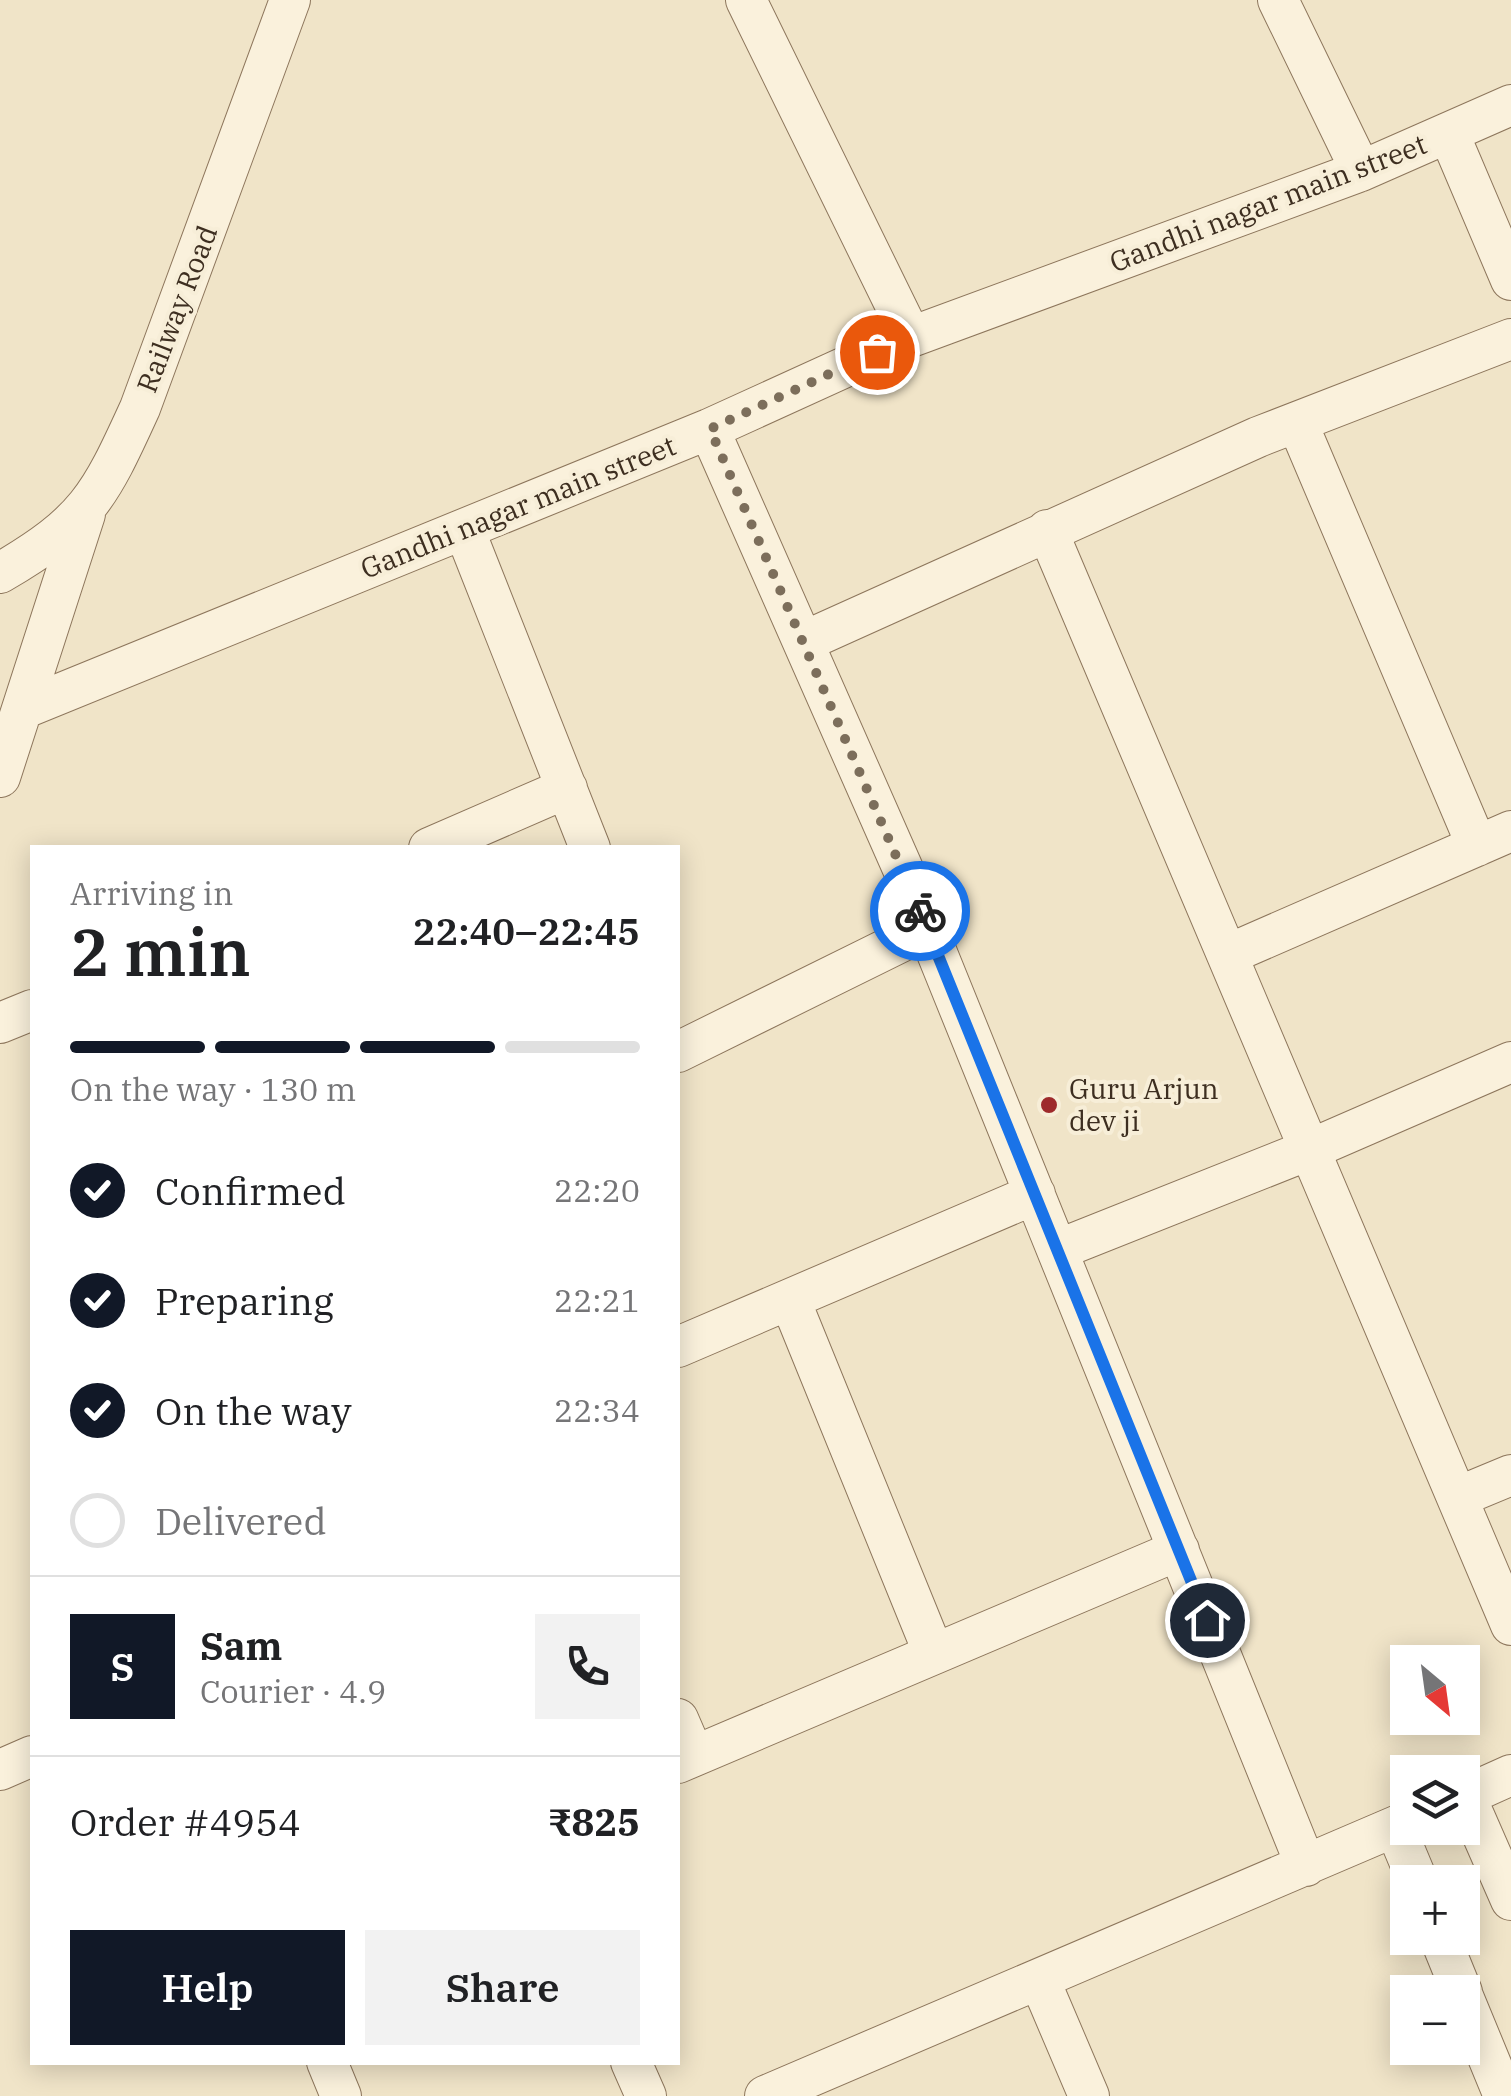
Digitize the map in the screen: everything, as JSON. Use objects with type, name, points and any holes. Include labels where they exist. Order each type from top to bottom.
[{"type":"street","name":"Railway Road","points":[[3,566],[54,540],[86,511],[140,408],[290,0]]},
{"type":"street","points":[[746,0],[911,337]]},
{"type":"street","points":[[1278,0],[1361,171]]},
{"type":"street","name":"Gandhi nagar main street","points":[[26,708],[710,429],[911,337],[1361,171],[1511,105]]},
{"type":"street","points":[[1449,134],[1511,280]]},
{"type":"street","points":[[803,642],[1046,530],[1297,422],[1511,339]]},
{"type":"street","points":[[1230,954],[1494,838],[1297,422]]},
{"type":"street","points":[[710,429],[927,929],[1306,1866]]},
{"type":"street","points":[[0,777],[26,708],[86,511]]},
{"type":"street","points":[[464,529],[589,845]]},
{"type":"street","points":[[1046,530],[1230,954],[1511,1625]]},
{"type":"street","points":[[436,845],[566,788]]},
{"type":"street","points":[[680,1051],[927,929]]},
{"type":"street","points":[[0,1023],[30,1011]]},
{"type":"street","points":[[1056,1250],[1311,1149],[1511,1062]]},
{"type":"street","points":[[680,1346],[1035,1194]]},
{"type":"street","points":[[790,1300],[934,1654]]},
{"type":"street","points":[[1458,1497],[1511,1475]]},
{"type":"street","points":[[680,1729],[686,1759],[1179,1550]]},
{"type":"street","points":[[0,1770],[30,1757]]},
{"type":"street","points":[[1480,1789],[1511,1776]]},
{"type":"street","points":[[766,2096],[1390,1829]]},
{"type":"street","points":[[1480,1831],[1511,1900]]},
{"type":"street","points":[[1040,1981],[1089,2096]]},
{"type":"street","points":[[1480,2037],[1503,2094]]},
{"type":"street","points":[[328,2065],[342,2096]]},
{"type":"street","points":[[632,2065],[646,2096]]},
{"type":"way so far","points":[[877,352],[710,429],[920,911]]},
{"type":"place","name":"Guru Arjun dev ji","points":[[1049,1105]]},
{"type":"route","points":[[920,911],[1207,1620]]}]
